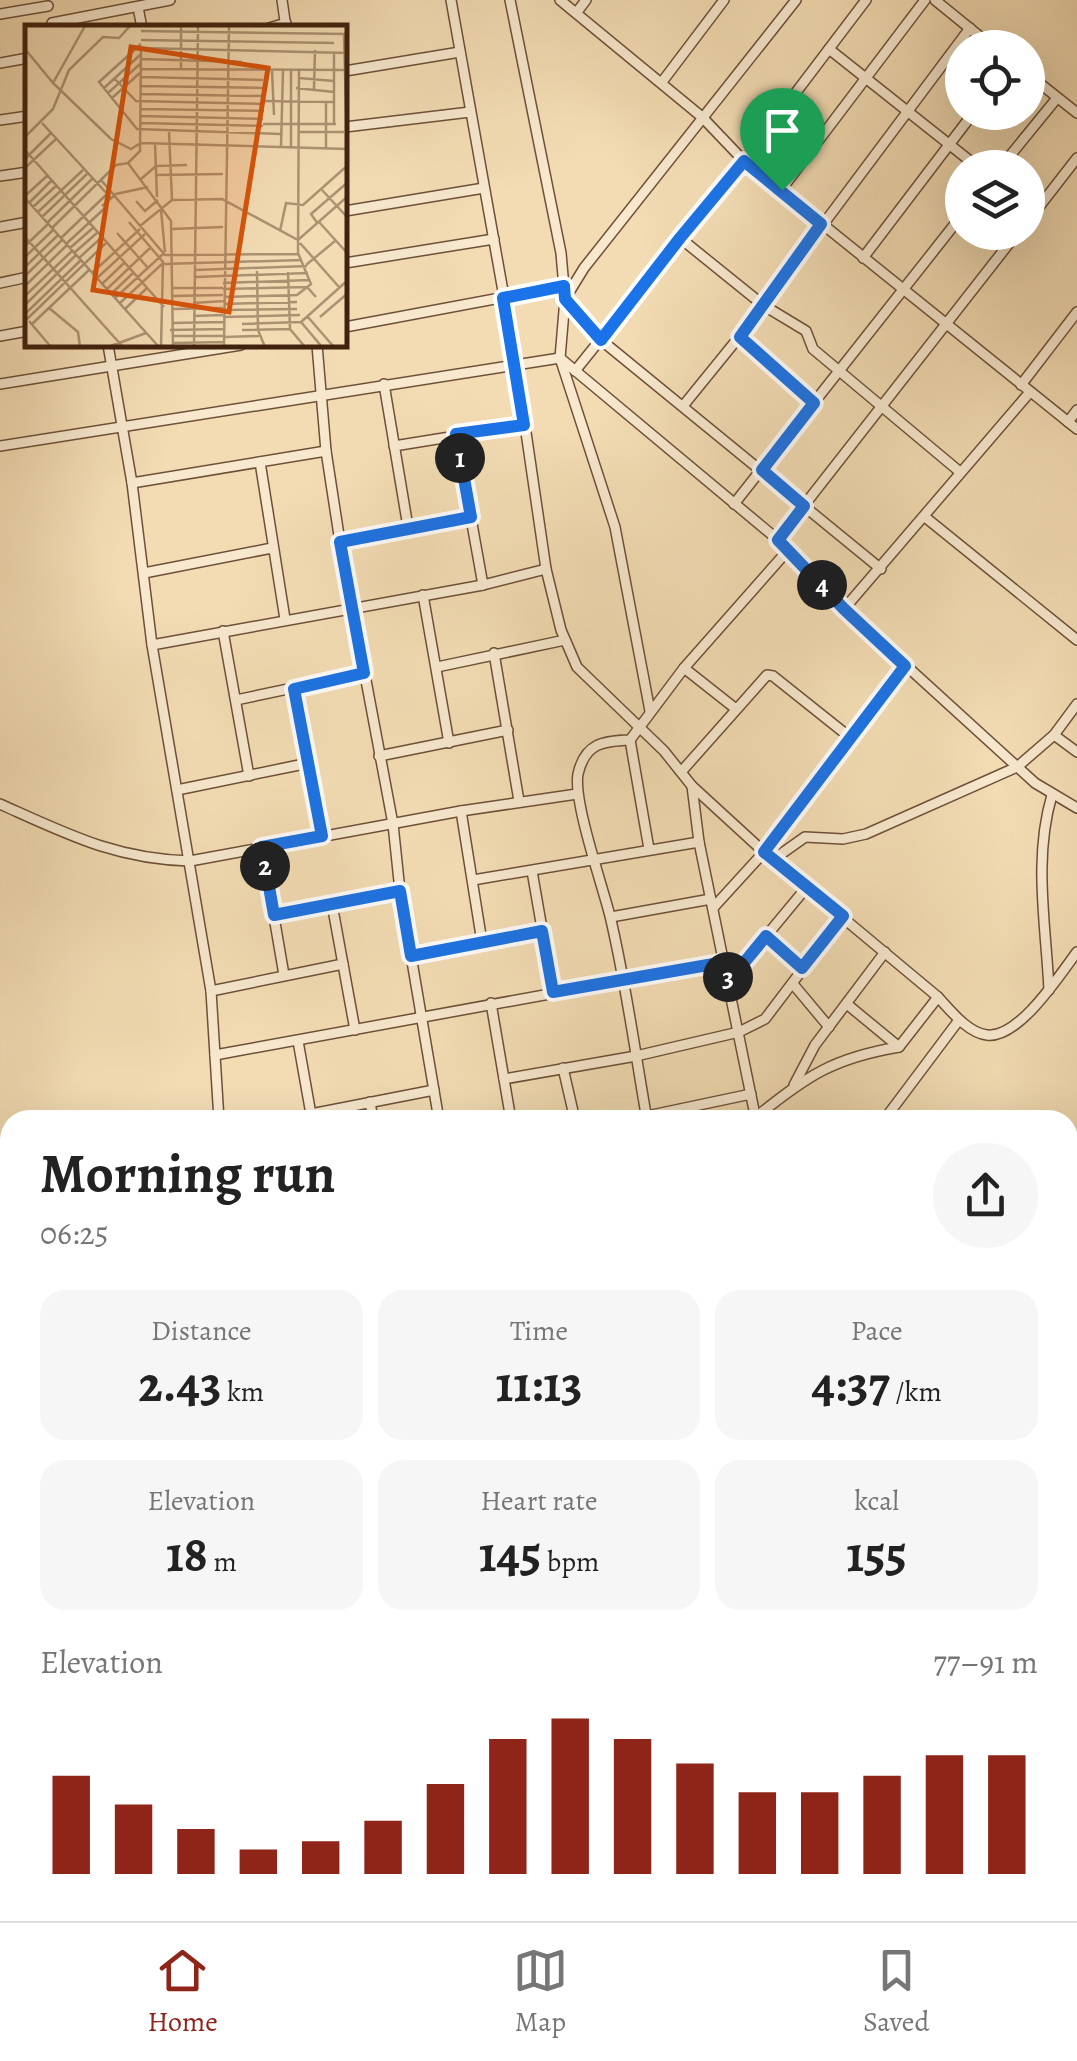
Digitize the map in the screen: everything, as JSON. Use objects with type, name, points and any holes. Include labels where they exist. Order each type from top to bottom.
[{"type":"street","points":[[0,14],[48,3],[52,25],[170,0]]},
{"type":"street","points":[[282,0],[286,25]]},
{"type":"street","points":[[451,0],[516,364],[546,569],[566,640],[582,673],[649,736],[692,786],[764,852],[938,997],[960,1020],[984,1035],[996,1034],[1028,1012],[1049,993],[1077,952]]},
{"type":"street","points":[[510,0],[560,254],[565,299],[560,358],[615,526],[650,710]]},
{"type":"street","points":[[560,0],[662,82],[744,161],[1077,429]]},
{"type":"street","points":[[577,12],[586,0]]},
{"type":"street","points":[[662,82],[724,0]]},
{"type":"street","points":[[565,299],[584,268],[796,0]]},
{"type":"street","points":[[575,370],[744,161],[866,0]]},
{"type":"street","points":[[782,190],[925,0]]},
{"type":"street","points":[[935,0],[972,30]]},
{"type":"street","points":[[138,7],[141,25]]},
{"type":"street","points":[[682,406],[740,337],[970,28]]},
{"type":"street","points":[[828,50],[957,150]]},
{"type":"street","points":[[348,71],[460,52]]},
{"type":"street","points":[[0,64],[25,59]]},
{"type":"street","points":[[1045,88],[1077,113]]},
{"type":"street","points":[[1015,150],[1057,98]]},
{"type":"street","points":[[348,128],[470,112]]},
{"type":"street","points":[[0,120],[25,116]]},
{"type":"street","points":[[863,258],[960,130]]},
{"type":"street","points":[[1045,195],[1077,158]]},
{"type":"street","points":[[0,176],[25,172]]},
{"type":"street","points":[[348,211],[484,188]]},
{"type":"street","points":[[0,227],[25,223]]},
{"type":"street","points":[[734,504],[945,236]]},
{"type":"street","points":[[680,238],[763,305],[806,331],[813,349],[960,472]]},
{"type":"street","points":[[348,263],[494,239]]},
{"type":"street","points":[[778,540],[1004,250]]},
{"type":"street","points":[[0,282],[25,278]]},
{"type":"street","points":[[348,326],[564,286]]},
{"type":"street","points":[[565,299],[601,340],[881,569]]},
{"type":"street","points":[[844,609],[925,517],[1025,389],[1077,312]]},
{"type":"street","points":[[0,336],[25,332]]},
{"type":"street","points":[[740,337],[814,403]]},
{"type":"street","points":[[109,348],[132,483],[152,644],[210,990],[219,1110]]},
{"type":"street","points":[[0,384],[223,348]]},
{"type":"street","points":[[316,348],[340,542],[393,824],[400,891],[437,1110]]},
{"type":"street","points":[[0,444],[560,358],[789,549],[844,609],[1017,767],[1052,795],[1077,808]]},
{"type":"street","points":[[384,384],[408,528]]},
{"type":"street","points":[[1068,422],[1077,410]]},
{"type":"street","points":[[394,446],[524,425]]},
{"type":"street","points":[[456,434],[483,585]]},
{"type":"street","points":[[132,483],[326,451]]},
{"type":"street","points":[[260,462],[285,619]]},
{"type":"street","points":[[340,542],[471,517]]},
{"type":"street","points":[[925,517],[1077,640]]},
{"type":"street","points":[[144,574],[272,548]]},
{"type":"street","points":[[650,849],[630,740],[684,668],[789,549]]},
{"type":"street","points":[[152,644],[483,585],[546,569]]},
{"type":"street","points":[[423,595],[449,743]]},
{"type":"street","points":[[223,631],[248,776]]},
{"type":"street","points":[[436,667],[566,640]]},
{"type":"street","points":[[494,653],[519,802]]},
{"type":"street","points":[[610,917],[712,903],[764,852],[905,666]]},
{"type":"street","points":[[684,668],[736,709]]},
{"type":"street","points":[[236,700],[364,673]]},
{"type":"street","points":[[681,772],[763,676],[773,676],[852,739]]},
{"type":"street","points":[[294,689],[322,836]]},
{"type":"street","points":[[774,859],[806,837],[843,839],[866,834],[1017,767],[1054,735],[1077,704]]},
{"type":"street","points":[[380,756],[508,730]]},
{"type":"street","points":[[1054,735],[1077,752]]},
{"type":"street","points":[[630,740],[600,742],[592,748],[578,771],[578,794],[610,917],[646,1110]]},
{"type":"street","points":[[177,790],[308,762]]},
{"type":"street","points":[[692,786],[699,842],[755,1110]]},
{"type":"street","points":[[0,804],[98,847],[147,860],[190,861],[461,811],[578,794]]},
{"type":"street","points":[[1049,993],[1041,868],[1052,795]]},
{"type":"street","points":[[461,811],[482,942]]},
{"type":"street","points":[[473,880],[699,842]]},
{"type":"street","points":[[262,847],[284,975]]},
{"type":"street","points":[[532,870],[553,992]]},
{"type":"street","points":[[729,981],[806,888]]},
{"type":"street","points":[[274,915],[400,891]]},
{"type":"street","points":[[332,904],[355,1030]]},
{"type":"street","points":[[504,1080],[739,1032],[765,1019],[843,916]]},
{"type":"street","points":[[411,956],[542,931]]},
{"type":"street","points":[[766,936],[802,968]]},
{"type":"street","points":[[793,1088],[815,1045],[885,952]]},
{"type":"street","points":[[216,1055],[725,962]]},
{"type":"street","points":[[210,990],[343,964]]},
{"type":"street","points":[[793,984],[829,1028]]},
{"type":"street","points":[[767,1110],[825,1066],[859,1054],[899,1047],[938,997]]},
{"type":"street","points":[[492,1004],[509,1110]]},
{"type":"street","points":[[848,1005],[899,1047]]},
{"type":"street","points":[[892,1110],[960,1020]]},
{"type":"street","points":[[298,1042],[311,1110]]},
{"type":"street","points":[[564,1068],[572,1110]]},
{"type":"street","points":[[339,1110],[434,1090]]},
{"type":"street","points":[[682,1110],[752,1094]]},
{"type":"street","points":[[370,1102],[371,1110]]},
{"type":"route","points":[[744,161],[782,190],[821,224],[740,337],[814,403],[762,470],[804,506],[778,540],[905,666],[764,852],[843,916],[802,968],[766,936],[729,981],[725,962],[553,992],[542,931],[411,956],[400,891],[274,915],[262,847],[322,836],[294,689],[364,673],[340,542],[471,517],[456,434],[524,425],[503,298],[564,286],[565,299],[601,340],[744,161]]}]
